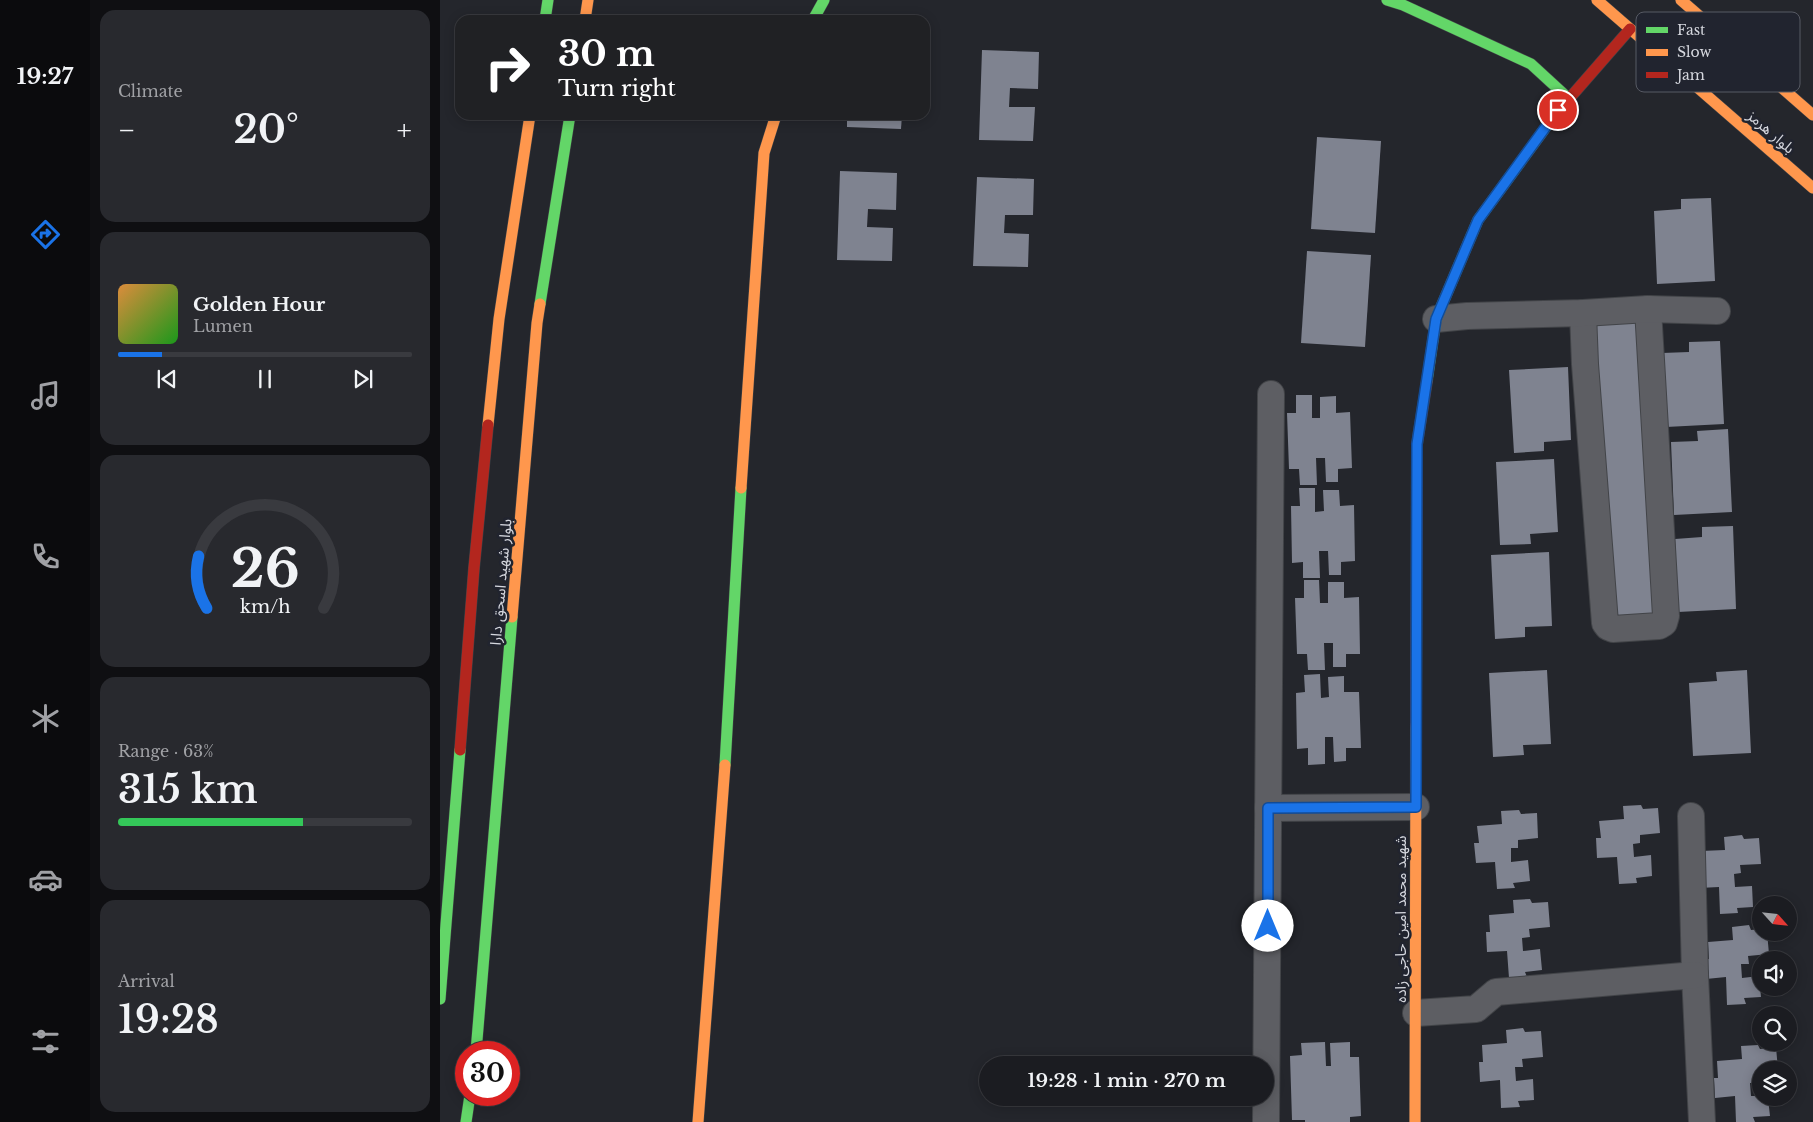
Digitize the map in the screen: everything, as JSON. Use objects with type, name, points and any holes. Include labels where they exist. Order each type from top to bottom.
[{"type":"street","points":[[545,15],[548,0]]},
{"type":"street","points":[[586,15],[588,0]]},
{"type":"street","points":[[816,15],[824,0]]},
{"type":"street","points":[[1387,0],[1403,5],[1531,64],[1568,98]]},
{"type":"street","name":"بلوار هرمز","points":[[1597,0],[1636,34]]},
{"type":"street","points":[[1680,0],[1694,12]]},
{"type":"street","name":"شهید محمد امین حاجی زاده","points":[[1415,1122],[1417,444],[1436,319],[1478,220],[1568,98],[1630,29]]},
{"type":"street","name":"بلوار هرمز","points":[[1703,92],[1813,188]]},
{"type":"street","points":[[1786,92],[1813,115]]},
{"type":"street","name":"بلوار شهید اسحق دارا","points":[[440,998],[473,587],[499,319],[529,120]]},
{"type":"street","name":"بلوار شهید اسحق دارا","points":[[477,1041],[537,323],[569,120]]},
{"type":"street","points":[[698,1122],[722,824],[747,394],[764,153],[774,120]]},
{"type":"street","points":[[1583,313],[1585,364],[1605,623],[1613,629],[1659,626],[1664,623],[1666,616],[1648,309]]},
{"type":"street","points":[[1436,319],[1467,316],[1648,309],[1717,311]]},
{"type":"street","points":[[1266,1122],[1271,394]]},
{"type":"street","points":[[1268,808],[1416,807]]},
{"type":"street","points":[[1691,816],[1695,975],[1702,1122]]},
{"type":"street","points":[[1416,1013],[1476,1009],[1496,992],[1695,975]]},
{"type":"street","points":[[466,1122],[468,1106]]},
{"type":"building","points":[[982,50],[1039,52],[1038,89],[1010,88],[1009,107],[1035,107],[1033,141],[979,140]]},
{"type":"building","points":[[847,120],[902,120],[901,129],[847,127]]},
{"type":"building","points":[[1317,137],[1381,141],[1375,233],[1311,229]]},
{"type":"building","points":[[840,171],[897,173],[896,210],[868,209],[867,227],[893,228],[892,261],[837,260]]},
{"type":"building","points":[[977,177],[1034,179],[1033,215],[1005,215],[1004,233],[1029,234],[1028,267],[973,266]]},
{"type":"building","points":[[1711,198],[1715,281],[1657,284],[1654,211],[1681,209],[1681,199]]},
{"type":"building","points":[[1307,251],[1371,255],[1365,347],[1301,343]]},
{"type":"building","points":[[1636,320],[1656,615],[1613,619],[1589,324]]},
{"type":"building","points":[[1720,341],[1724,424],[1666,427],[1662,353],[1689,352],[1689,342]]},
{"type":"building","points":[[1568,367],[1571,440],[1544,442],[1544,451],[1514,453],[1509,370]]},
{"type":"building","points":[[1296,395],[1312,395],[1312,418],[1320,418],[1320,397],[1336,396],[1336,413],[1350,412],[1352,468],[1338,469],[1338,482],[1326,482],[1325,458],[1316,458],[1317,485],[1300,485],[1299,469],[1289,469],[1287,413],[1296,413]]},
{"type":"building","points":[[1728,429],[1732,512],[1674,515],[1671,442],[1698,441],[1697,431]]},
{"type":"building","points":[[1554,459],[1558,532],[1530,534],[1531,544],[1500,545],[1496,462]]},
{"type":"building","points":[[1299,488],[1315,488],[1315,512],[1324,511],[1323,490],[1339,490],[1340,506],[1354,505],[1355,561],[1341,562],[1341,575],[1329,575],[1328,551],[1319,551],[1320,578],[1303,578],[1303,562],[1292,563],[1291,506],[1300,506]]},
{"type":"building","points":[[1733,526],[1736,609],[1678,612],[1675,539],[1702,537],[1702,527]]},
{"type":"building","points":[[1549,552],[1552,626],[1525,627],[1525,637],[1495,639],[1491,555]]},
{"type":"building","points":[[1304,580],[1319,580],[1320,603],[1328,603],[1328,582],[1344,582],[1344,598],[1359,597],[1360,654],[1346,654],[1346,667],[1333,667],[1333,643],[1324,643],[1325,670],[1308,670],[1307,654],[1297,654],[1295,598],[1304,598]]},
{"type":"building","points":[[1547,670],[1551,744],[1523,745],[1524,755],[1493,757],[1489,673]]},
{"type":"building","points":[[1747,670],[1751,753],[1693,756],[1689,683],[1717,681],[1716,672]]},
{"type":"building","points":[[1320,674],[1321,698],[1329,697],[1328,677],[1344,676],[1344,692],[1359,692],[1361,748],[1346,748],[1346,761],[1334,762],[1333,737],[1325,737],[1325,764],[1308,765],[1308,748],[1297,749],[1296,693],[1305,692],[1304,675]]},
{"type":"building","points":[[1641,805],[1643,809],[1658,808],[1660,833],[1640,835],[1640,843],[1633,844],[1634,857],[1651,855],[1652,876],[1636,878],[1637,883],[1619,884],[1617,857],[1597,858],[1596,838],[1601,838],[1599,821],[1624,819],[1623,806]]},
{"type":"building","points":[[1519,810],[1521,814],[1537,813],[1538,838],[1518,840],[1518,848],[1511,848],[1511,862],[1528,860],[1530,881],[1513,883],[1515,888],[1497,889],[1495,862],[1476,863],[1474,843],[1479,843],[1477,826],[1502,824],[1501,811]]},
{"type":"building","points":[[1742,835],[1744,839],[1759,838],[1761,864],[1740,865],[1741,873],[1734,874],[1735,887],[1752,886],[1752,907],[1737,908],[1738,913],[1720,914],[1719,887],[1699,888],[1701,851],[1725,850],[1724,837]]},
{"type":"building","points":[[1530,899],[1532,903],[1548,902],[1550,927],[1529,929],[1530,937],[1522,938],[1523,951],[1540,949],[1542,970],[1525,972],[1527,977],[1509,978],[1507,951],[1487,952],[1486,932],[1490,932],[1489,915],[1514,913],[1513,900]]},
{"type":"building","points":[[1749,925],[1752,930],[1752,941],[1768,941],[1769,951],[1752,951],[1752,956],[1748,956],[1749,964],[1741,964],[1742,978],[1752,977],[1752,996],[1761,996],[1744,998],[1746,1004],[1727,1005],[1726,977],[1706,979],[1705,959],[1709,959],[1708,942],[1733,940],[1732,927]]},
{"type":"building","points":[[1523,1028],[1525,1032],[1541,1031],[1543,1057],[1522,1059],[1523,1067],[1515,1067],[1516,1081],[1533,1079],[1534,1100],[1518,1101],[1520,1107],[1501,1108],[1500,1080],[1480,1082],[1479,1062],[1483,1062],[1482,1045],[1507,1043],[1506,1030]]},
{"type":"building","points":[[1325,1042],[1326,1066],[1331,1066],[1330,1043],[1350,1042],[1350,1057],[1359,1057],[1361,1116],[1350,1117],[1350,1122],[1305,1122],[1305,1120],[1292,1120],[1290,1056],[1302,1055],[1301,1043]]},
{"type":"building","points":[[1752,1045],[1752,1051],[1776,1051],[1777,1061],[1752,1061],[1752,1083],[1750,1083],[1752,1106],[1769,1106],[1770,1116],[1753,1117],[1755,1122],[1736,1122],[1735,1096],[1715,1098],[1714,1078],[1718,1078],[1717,1061],[1742,1059],[1741,1046]]},
{"type":"traffic: fast","points":[[546,15],[548,0]]},
{"type":"traffic: fast","points":[[816,15],[824,0]]},
{"type":"traffic: fast","points":[[1387,0],[1403,5],[1531,64],[1568,98]]},
{"type":"traffic: fast","points":[[1427,381],[1436,319],[1478,220],[1554,116]]},
{"type":"traffic: fast","points":[[540,304],[569,120]]},
{"type":"traffic: fast","points":[[725,765],[741,488]]},
{"type":"traffic: fast","points":[[477,1041],[512,617]]},
{"type":"traffic: fast","points":[[440,999],[460,750]]},
{"type":"traffic: fast","points":[[466,1122],[468,1106]]},
{"type":"traffic: slow","points":[[586,15],[588,0]]},
{"type":"traffic: slow","points":[[1597,0],[1636,34]]},
{"type":"traffic: slow","points":[[1681,0],[1695,12]]},
{"type":"traffic: slow","points":[[1703,92],[1813,188]]},
{"type":"traffic: slow","points":[[1787,92],[1813,115]]},
{"type":"traffic: slow","points":[[488,425],[499,319],[529,120]]},
{"type":"traffic: slow","points":[[741,488],[764,153],[774,120]]},
{"type":"traffic: slow","points":[[512,617],[540,304]]},
{"type":"traffic: slow","points":[[1415,1122],[1416,725]]},
{"type":"traffic: slow","points":[[698,1122],[725,765]]},
{"type":"traffic: jam","points":[[1554,116],[1630,29]]},
{"type":"traffic: jam","points":[[1416,725],[1417,444],[1427,381]]},
{"type":"traffic: jam","points":[[460,750],[474,568],[488,425]]},
{"type":"route","points":[[1268,926],[1268,808],[1416,807],[1417,444],[1436,319],[1478,220],[1558,110]]}]
